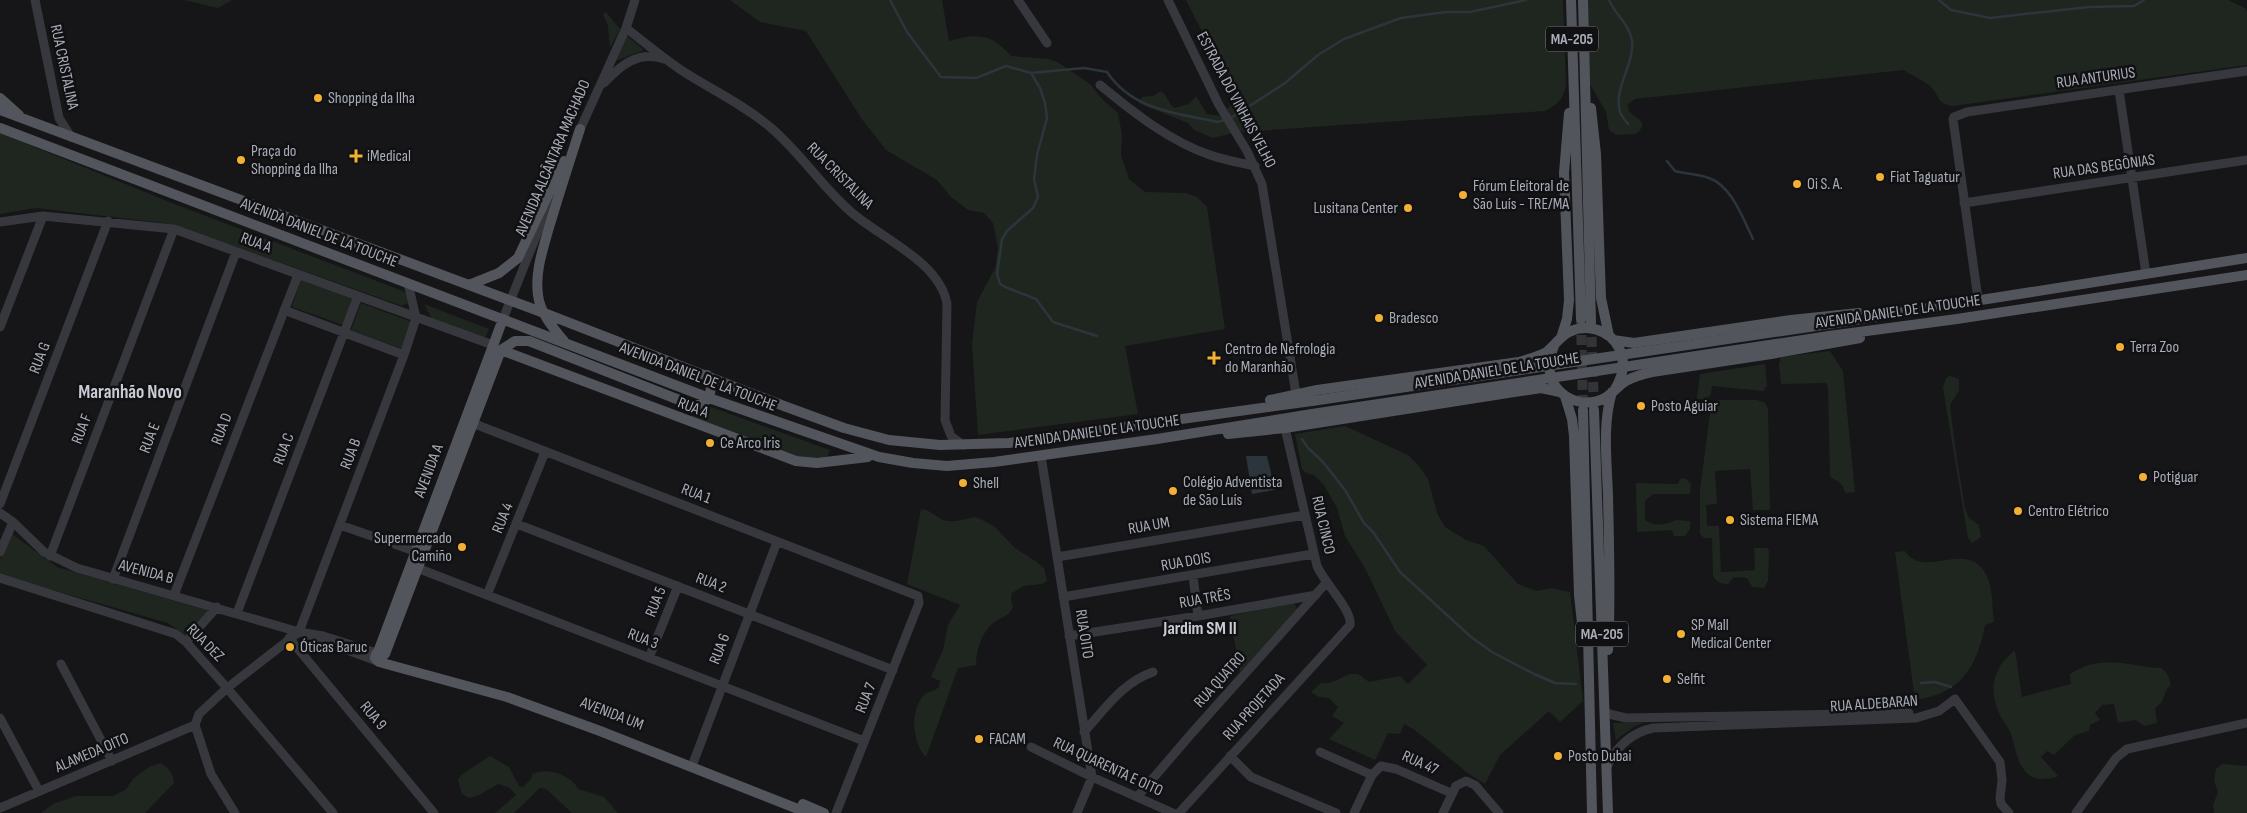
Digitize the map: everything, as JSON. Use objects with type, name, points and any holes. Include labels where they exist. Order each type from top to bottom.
[{"type":"main road","name":"MA-205","points":[[1570,0],[1581,319]]},
{"type":"main road","name":"MA-205","points":[[1582,0],[1591,322]]},
{"type":"main road","points":[[1584,76],[1596,154],[1601,298],[1611,338]]},
{"type":"main road","points":[[1573,79],[1564,173],[1569,300],[1567,319],[1558,342],[1550,354],[1550,369],[1554,384],[1562,394],[1572,419],[1579,595],[1588,682]]},
{"type":"main road","points":[[0,98],[24,119]]},
{"type":"main road","name":"AVENIDA DANIEL DE LA TOUCHE","points":[[0,110],[510,300],[784,406],[869,435],[913,444],[964,445],[1009,443],[1312,401],[1829,324],[2247,258]]},
{"type":"main road","name":"AVENIDA DANIEL DE LA TOUCHE","points":[[0,128],[709,398],[880,457],[913,464],[947,466],[1041,456],[1829,336],[2247,275]]},
{"type":"main road","points":[[469,286],[499,273],[518,258],[580,129]]},
{"type":"main road","points":[[566,343],[544,313],[538,296],[539,267],[580,129]]},
{"type":"main road","points":[[1611,338],[1634,343],[1818,317],[1912,310]]},
{"type":"main road","points":[[503,319],[534,342],[692,405],[701,404],[709,398],[711,388],[707,375]]},
{"type":"main road","name":"AVENIDA A","points":[[380,656],[497,348],[503,319]]},
{"type":"main road","points":[[1157,439],[1285,428],[1528,390],[1546,389],[1562,394],[1572,400],[1589,403],[1598,401],[1636,376],[1652,372],[1824,346],[1904,326]]},
{"type":"main road","points":[[1208,414],[1296,394],[1519,362],[1544,354],[1568,333],[1585,328],[1602,332],[1611,338],[1619,349],[1623,370],[1614,391],[1607,424],[1610,589],[1605,714]]},
{"type":"main road","points":[[497,348],[518,341],[534,342]]},
{"type":"main road","name":"RUA A","points":[[497,348],[796,462],[816,463],[859,457],[880,457]]},
{"type":"main road","name":"MA-205","points":[[1592,813],[1587,556],[1589,410],[1605,714],[1608,813]]},
{"type":"main road","name":"AVENIDA UM","points":[[380,656],[506,697],[824,813]]},
{"type":"main road","name":"AVENIDA UM","points":[[693,764],[808,813]]},
{"type":"street","name":"RUA CRISTALINA","points":[[35,0],[59,118],[71,137]]},
{"type":"street","points":[[626,28],[634,0]]},
{"type":"street","points":[[1018,0],[1047,43]]},
{"type":"street","name":"ESTRADA DO VINHAIS VELHO","points":[[1168,0],[1219,105],[1255,166],[1265,193],[1296,394]]},
{"type":"street","name":"RUA CRISTALINA","points":[[626,28],[667,60],[772,128],[844,206],[916,259],[937,280],[947,304],[945,420],[954,439],[964,445]]},
{"type":"street","name":"AVENIDA ALCÂNTARA MACHADO","points":[[510,300],[580,129],[626,28]]},
{"type":"street","points":[[595,96],[618,69],[632,60],[647,56],[667,60]]},
{"type":"street","name":"RUA ANTURIUS","points":[[1964,203],[1953,119],[1957,115],[1966,112],[2247,71]]},
{"type":"street","points":[[1100,85],[1135,113],[1185,144],[1209,155],[1255,166]]},
{"type":"street","points":[[2119,90],[2146,274]]},
{"type":"street","name":"RUA DAS BEGÔNIAS","points":[[1964,203],[2132,179],[2247,160]]},
{"type":"street","points":[[1964,203],[1978,299]]},
{"type":"street","points":[[0,327],[43,216]]},
{"type":"street","name":"RUA A","points":[[0,222],[43,216],[174,229],[497,348]]},
{"type":"street","name":"RUA G","points":[[0,504],[108,221]]},
{"type":"street","name":"RUA F","points":[[50,556],[174,229]]},
{"type":"street","name":"RUA E","points":[[113,579],[236,252]]},
{"type":"street","name":"RUA D","points":[[174,595],[298,275]]},
{"type":"street","points":[[408,284],[416,318]]},
{"type":"street","name":"RUA C","points":[[237,613],[358,296]]},
{"type":"street","name":"AVENIDA A","points":[[503,319],[510,300]]},
{"type":"street","points":[[284,310],[404,356]]},
{"type":"street","name":"RUA B","points":[[300,632],[404,356],[416,318]]},
{"type":"street","name":"RUA 1","points":[[469,421],[777,542],[916,594]]},
{"type":"street","name":"RUA CINCO","points":[[1285,428],[1313,554],[1326,583],[1349,614],[1350,620]]},
{"type":"street","name":"RUA 4","points":[[488,595],[545,452]]},
{"type":"street","name":"RUA OITO","points":[[1041,456],[1092,777]]},
{"type":"street","name":"AVENIDA B","points":[[0,513],[13,522],[36,546],[50,556],[77,568],[300,632],[323,636],[380,656]]},
{"type":"street","name":"RUA UM","points":[[1057,557],[1305,515]]},
{"type":"street","points":[[0,552],[13,522]]},
{"type":"street","name":"RUA 2","points":[[517,524],[893,670]]},
{"type":"street","points":[[340,525],[419,553]]},
{"type":"street","name":"RUA 6","points":[[693,764],[777,542]]},
{"type":"street","name":"RUA DOIS","points":[[1063,596],[1193,576],[1313,554]]},
{"type":"street","name":"RUA 3","points":[[414,567],[864,741]]},
{"type":"street","points":[[1193,576],[1198,616]]},
{"type":"street","name":"RUA DEZ","points":[[0,578],[170,631],[186,642],[228,688],[333,813]]},
{"type":"street","name":"RUA QUATRO","points":[[1137,797],[1326,583]]},
{"type":"street","name":"RUA 5","points":[[649,658],[678,586]]},
{"type":"street","name":"RUA 7","points":[[836,813],[919,603],[916,594]]},
{"type":"street","name":"RUA TRÊS","points":[[1069,636],[1316,595]]},
{"type":"street","points":[[186,642],[217,607]]},
{"type":"street","name":"RUA PROJETADA","points":[[1179,813],[1346,630],[1350,620]]},
{"type":"street","points":[[235,813],[211,774],[195,725],[199,714],[228,688],[289,638],[300,632]]},
{"type":"street","name":"RUA 9","points":[[289,638],[434,813]]},
{"type":"street","points":[[61,664],[112,761]]},
{"type":"street","points":[[1084,732],[1127,685],[1136,678],[1153,672]]},
{"type":"street","points":[[1954,699],[2000,762],[2002,780],[2001,804],[2009,813]]},
{"type":"street","name":"RUA ALDEBARAN","points":[[1605,714],[1626,718],[1915,712],[1932,709],[1954,699]]},
{"type":"street","name":"RUA ALDEBARAN","points":[[1606,768],[1616,750],[1639,732],[1653,728],[1916,718],[1938,711],[1954,699]]},
{"type":"street","points":[[0,718],[39,791]]},
{"type":"street","points":[[2076,813],[2116,758],[2127,750],[2247,724]]},
{"type":"street","name":"ALAMEDA OITO","points":[[0,808],[195,725]]},
{"type":"street","name":"RUA QUARENTA E OITO","points":[[1031,747],[1173,813]]},
{"type":"street","name":"RUA 47","points":[[1320,752],[1375,772],[1385,765],[1389,766],[1453,790],[1462,782],[1470,782],[1499,813]]},
{"type":"street","points":[[1230,756],[1251,777],[1336,813]]},
{"type":"street","points":[[1354,813],[1375,772]]},
{"type":"street","points":[[1076,813],[1092,777]]},
{"type":"street","points":[[1443,813],[1453,790]]},
{"type":"shaded area","points":[[184,0],[232,0],[218,8]]},
{"type":"shaded area","points":[[730,0],[942,0],[949,41],[975,36],[983,37],[996,43],[1011,56],[1049,59],[1059,63],[1090,84],[1102,99],[1118,113],[1122,135],[1121,155],[1129,179],[1145,192],[1185,193],[1197,197],[1207,207],[1225,329],[1125,346],[1138,414],[978,435],[972,344],[977,302],[995,268],[998,248],[993,223],[984,213],[968,210],[951,197],[937,180],[886,150],[861,118],[806,31],[760,22]]},
{"type":"shaded area","points":[[1186,0],[1563,0],[1566,85],[1559,101],[1545,111],[1243,132],[1237,129],[1229,134],[1213,138],[1194,130],[1188,123],[1138,103],[1142,97],[1153,96],[1161,91],[1174,108],[1189,104],[1196,96],[1207,114],[1221,116],[1236,99]]},
{"type":"shaded area","points":[[1587,0],[2228,0],[2245,8],[2247,11],[2247,65],[1953,106],[1943,103],[1928,85],[1904,70],[1635,99],[1628,104],[1628,109],[1641,121],[1641,129],[1636,134],[1616,135],[1609,130],[1606,112],[1590,84]]},
{"type":"shaded area","points":[[606,12],[620,29],[610,48],[608,26],[603,14]]},
{"type":"shaded area","points":[[627,36],[644,50],[616,61],[616,60]]},
{"type":"shaded area","points":[[0,133],[177,205],[403,291],[407,295],[408,303],[402,306],[172,224],[36,208],[0,214]]},
{"type":"shaded area","points":[[301,279],[353,298],[343,325],[292,307]]},
{"type":"shaded area","points":[[361,303],[412,322],[402,349],[351,330]]},
{"type":"shaded area","points":[[424,304],[489,329],[485,339],[432,319]]},
{"type":"shaded area","points":[[1830,351],[1843,371],[1855,492],[1845,493],[1841,484],[1830,476],[1828,387],[1826,383],[1781,384],[1779,364],[1781,357]]},
{"type":"shaded area","points":[[1765,364],[1767,386],[1763,391],[1712,386],[1711,394],[1706,399],[1697,399],[1700,374]]},
{"type":"shaded area","points":[[1950,376],[1959,379],[1959,391],[1950,405],[1965,508],[1969,518],[1979,525],[1981,537],[1972,543],[1968,538],[1943,388],[1946,378]]},
{"type":"shaded area","points":[[1718,400],[1757,400],[1765,403],[1768,409],[1770,510],[1753,510],[1750,469],[1715,471],[1717,504],[1706,505],[1707,526],[1719,526],[1721,572],[1755,570],[1754,548],[1767,548],[1769,551],[1768,581],[1764,588],[1752,587],[1747,578],[1734,577],[1728,584],[1717,581],[1713,576],[1712,538],[1704,538],[1700,534],[1700,491],[1711,405]]},
{"type":"shaded area","points":[[711,407],[830,450],[826,460],[797,456],[685,416],[694,416]]},
{"type":"shaded area","points":[[1345,426],[1408,455],[1428,479],[1437,513],[1445,527],[1466,540],[1484,546],[1518,584],[1537,591],[1551,588],[1570,592],[1583,701],[1560,722],[1549,711],[1500,755],[1485,784],[1469,774],[1416,731],[1404,724],[1400,734],[1388,733],[1375,760],[1329,739],[1344,723],[1332,716],[1338,707],[1329,698],[1319,697],[1311,692],[1321,683],[1330,683],[1350,674],[1358,674],[1369,682],[1400,676],[1408,684],[1427,665],[1395,631],[1365,568],[1345,536],[1337,508],[1324,485],[1314,475],[1306,473],[1302,469],[1295,434]]},
{"type":"shaded area","points":[[1246,456],[1267,456],[1275,490],[1252,494]]},
{"type":"shaded area","points":[[1685,478],[1691,483],[1690,494],[1653,494],[1645,501],[1645,520],[1657,525],[1677,520],[1690,521],[1690,529],[1685,536],[1674,536],[1672,530],[1637,532],[1636,483],[1678,484],[1680,479]]},
{"type":"shaded area","points":[[921,509],[947,521],[976,517],[994,526],[1015,548],[1044,568],[1047,581],[1042,584],[1024,586],[1012,593],[1013,607],[1009,613],[988,628],[978,649],[976,665],[958,668],[926,757],[917,743],[914,725],[915,716],[920,700],[925,694],[939,687],[940,681],[931,677],[943,650],[948,625],[960,605],[907,584]]},
{"type":"shaded area","points":[[12,534],[57,567],[209,611],[187,636],[168,623],[0,575],[0,560]]},
{"type":"shaded area","points":[[1905,551],[1913,559],[1924,562],[1958,559],[1969,560],[1979,565],[1989,581],[1994,622],[1985,625],[1982,640],[1971,666],[1955,685],[1931,697],[1915,700],[1895,552]]},
{"type":"shaded area","points":[[1294,602],[1297,609],[1295,613],[1240,672],[1230,616]]},
{"type":"shaded area","points":[[2015,650],[2022,697],[2071,684],[2070,674],[2093,664],[2115,662],[2161,668],[2168,676],[2170,688],[2168,686],[2162,702],[2155,708],[2157,723],[2145,726],[2135,720],[2118,723],[2114,704],[2102,705],[2095,713],[2100,720],[2090,725],[2089,731],[2075,735],[2054,755],[2047,751],[2041,757],[2058,776],[2043,779],[2029,775],[2020,764],[2011,734],[1995,702],[1995,677],[2002,663]]},
{"type":"shaded area","points":[[1613,723],[1644,723],[1635,726],[1616,740]]},
{"type":"shaded area","points":[[490,756],[509,767],[519,786],[523,787],[531,779],[532,774],[538,772],[558,773],[570,779],[578,789],[604,797],[618,813],[572,813],[546,789],[540,788],[514,813],[495,813],[516,795],[510,788],[498,784],[479,795],[469,798],[462,794],[458,780],[461,775]]},
{"type":"shaded area","points":[[161,763],[170,771],[174,783],[145,813],[41,813],[53,804],[76,796],[113,796],[126,789],[134,778],[149,767]]},
{"type":"shaded area","points":[[2222,764],[2247,766],[2247,813],[2214,813],[2213,805],[2218,792],[2214,781],[2216,769]]},
{"type":"waterway","points":[[890,0],[907,32],[941,77],[976,78],[1006,66],[1031,73],[1084,68],[1107,72],[1117,85],[1129,95],[1156,108],[1217,122],[1226,120]]},
{"type":"waterway","points":[[1231,118],[1285,83],[1318,55],[1344,39],[1401,18],[1446,12],[1470,12],[1526,0]]},
{"type":"waterway","points":[[1609,0],[1628,29],[1632,40],[1630,58],[1619,94],[1621,114],[1628,124]]},
{"type":"waterway","points":[[1939,0],[1951,10],[1990,18],[2089,7],[2134,6],[2144,0]]},
{"type":"waterway","points":[[1031,73],[1040,88],[1047,118],[1037,155],[1034,179],[1038,197],[1033,208],[1007,231],[1002,239],[997,274],[1000,284],[1036,299],[1053,322],[1097,336]]},
{"type":"waterway","points":[[1667,161],[1675,171],[1709,178],[1724,188],[1736,204],[1753,239]]},
{"type":"waterway","points":[[1302,439],[1345,490],[1364,523],[1373,532],[1400,572],[1471,637],[1492,652],[1534,674],[1555,683],[1576,684]]},
{"type":"waterway","points":[[1921,683],[1935,682],[1951,687]]},
{"type":"tunnel","points":[[1581,320],[1583,410]]},
{"type":"tunnel","points":[[1591,322],[1594,409]]},
{"type":"place","name":"Shopping da Ilha","points":[[318,98]]},
{"type":"place","name":"iMedical","points":[[356,156]]},
{"type":"place","name":"Praça do Shopping da Ilha","points":[[241,160]]},
{"type":"place","name":"Fiat Taguatur","points":[[1880,177]]},
{"type":"place","name":"Oi S. A.","points":[[1797,184]]},
{"type":"place","name":"Fórum Eleitoral de São Luís - TRE/MA","points":[[1463,195]]},
{"type":"place","name":"Lusitana Center","points":[[1408,208]]},
{"type":"place","name":"Bradesco","points":[[1379,318]]},
{"type":"place","name":"Terra Zoo","points":[[2120,347]]},
{"type":"place","name":"Centro de Nefrologia do Maranhão","points":[[1214,358]]},
{"type":"place","name":"Posto Aguiar","points":[[1641,406]]},
{"type":"place","name":"Ce Arco Iris","points":[[710,443]]},
{"type":"place","name":"Potiguar","points":[[2143,477]]},
{"type":"place","name":"Shell","points":[[963,483]]},
{"type":"place","name":"Colégio Adventista de São Luís","points":[[1173,491]]},
{"type":"place","name":"Centro Elétrico","points":[[2018,511]]},
{"type":"place","name":"Sistema FIEMA","points":[[1730,520]]},
{"type":"place","name":"Supermercado Camiño","points":[[462,547]]},
{"type":"place","name":"SP Mall Medical Center","points":[[1681,634]]},
{"type":"place","name":"Óticas Baruc","points":[[290,647]]},
{"type":"place","name":"Selfit","points":[[1667,679]]},
{"type":"place","name":"FACAM","points":[[979,739]]},
{"type":"place","name":"Posto Dubai","points":[[1558,756]]},
{"type":"district","name":"Maranhão Novo","points":[[130,392]]},
{"type":"district","name":"Jardim SM II","points":[[1200,628]]}]
